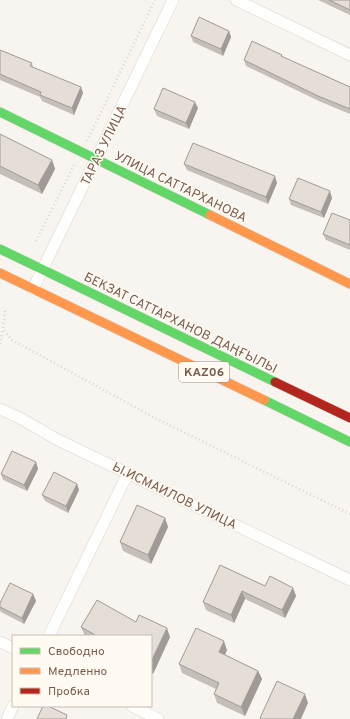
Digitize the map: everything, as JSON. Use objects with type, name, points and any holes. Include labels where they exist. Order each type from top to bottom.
[{"type":"main road","name":"УЛИЦА САТТАРХАНОВА","points":[[0,112],[350,284]]},
{"type":"main road","name":"БЕКЗАТ САТТАРХАНОВ ДАҢҒЫЛЫ","points":[[0,249],[43,270],[148,332],[350,442]]},
{"type":"main road","name":"БЕКЗАТ САТТАРХАНОВ ДАҢҒЫЛЫ","points":[[0,273],[33,289],[148,332],[350,418]]},
{"type":"street","name":"ТАРАЗ УЛИЦА","points":[[33,289],[173,0]]},
{"type":"street","points":[[236,0],[350,55]]},
{"type":"street","name":"Ы.ИСМАИЛОВ УЛИЦА","points":[[0,409],[20,418],[58,440],[350,580]]},
{"type":"street","points":[[49,635],[128,473]]},
{"type":"street","points":[[0,642],[12,648]]},
{"type":"street","points":[[7,719],[13,707]]},
{"type":"street","points":[[134,707],[158,719]]},
{"type":"path","points":[[36,241],[155,0]]},
{"type":"path","points":[[0,344],[5,311]]},
{"type":"path","points":[[3,329],[12,340],[157,419],[350,514]]},
{"type":"building","points":[[329,0],[350,0],[350,10]]},
{"type":"building","points":[[199,17],[229,31],[221,49],[191,36]]},
{"type":"building","points":[[252,41],[282,55],[281,56],[350,87],[350,109],[318,96],[244,60]]},
{"type":"building","points":[[0,50],[32,63],[30,66],[81,87],[72,108],[40,95],[41,92],[0,74]]},
{"type":"building","points":[[163,88],[195,102],[186,123],[154,109]]},
{"type":"building","points":[[0,134],[52,160],[38,185],[0,166]]},
{"type":"building","points":[[193,143],[275,176],[266,197],[184,164]]},
{"type":"building","points":[[298,178],[330,191],[321,212],[289,199]]},
{"type":"building","points":[[332,213],[350,220],[350,245],[323,234]]},
{"type":"building","points":[[12,451],[36,462],[24,485],[1,474]]},
{"type":"building","points":[[54,472],[77,484],[66,506],[42,495]]},
{"type":"building","points":[[137,505],[165,518],[148,555],[120,542]]},
{"type":"building","points":[[220,565],[265,586],[270,576],[293,588],[282,610],[242,591],[231,615],[203,602]]},
{"type":"building","points":[[10,583],[33,594],[22,618],[0,607],[0,603]]},
{"type":"building","points":[[97,600],[136,622],[139,615],[167,628],[152,660],[152,635],[95,635],[81,627]]},
{"type":"building","points":[[196,628],[224,641],[219,652],[258,671],[241,707],[214,694],[219,683],[179,664]]},
{"type":"building","points":[[277,681],[305,694],[293,719],[260,718]]},
{"type":"building","points":[[43,707],[50,707],[67,715],[66,719],[37,719]]},
{"type":"traffic: fast","points":[[0,112],[210,215]]},
{"type":"traffic: fast","points":[[0,249],[275,382]]},
{"type":"traffic: fast","points":[[264,400],[350,442]]},
{"type":"traffic: slow","points":[[210,215],[350,284]]},
{"type":"traffic: slow","points":[[0,273],[264,400]]},
{"type":"traffic: jam","points":[[275,382],[350,418]]}]
